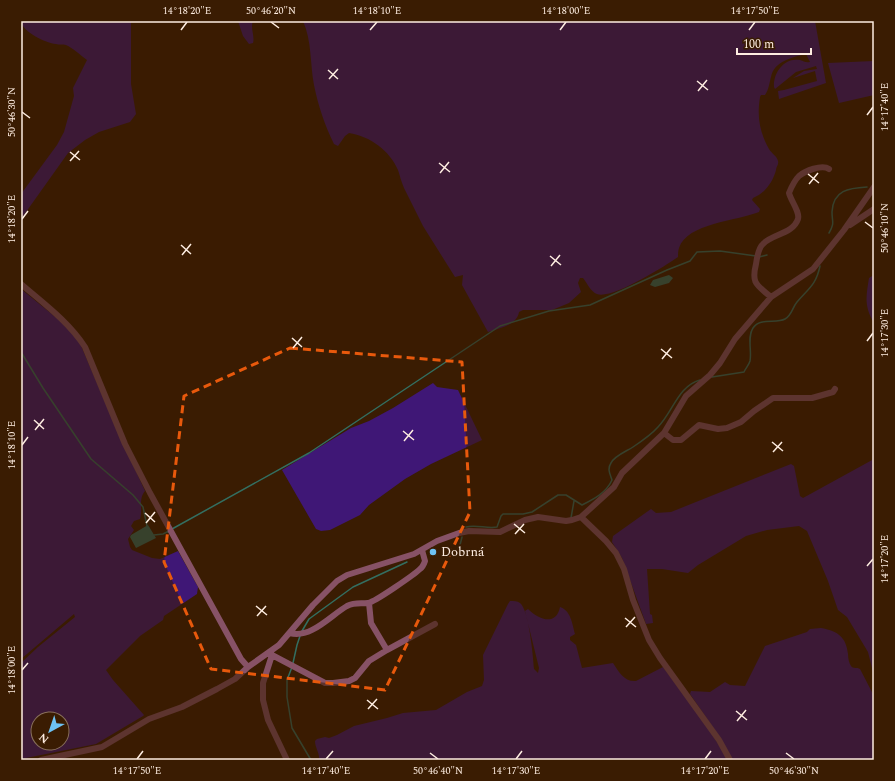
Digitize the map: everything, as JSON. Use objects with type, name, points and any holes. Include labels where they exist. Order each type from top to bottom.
[{"type":"street","points":[[771,297],[756,285],[753,276],[762,244],[793,227],[797,222],[798,216],[789,193],[798,177],[820,166],[829,169]]},
{"type":"street","points":[[41,760],[102,747],[150,719],[182,706],[235,679],[248,667],[270,654],[318,600],[337,581],[346,575],[414,554],[437,541],[459,533],[468,531],[500,532],[533,517],[566,521],[581,517],[614,487],[622,473],[664,433],[686,396],[720,363],[734,339],[771,297],[813,269],[844,230],[874,187]]},
{"type":"street","points":[[844,230],[856,220],[874,209]]},
{"type":"street","points":[[21,284],[67,325],[78,337],[84,347],[125,444],[150,493],[241,658],[248,667]]},
{"type":"street","points":[[664,433],[673,440],[681,440],[699,425],[722,428],[741,422],[773,398],[812,398],[833,392],[835,388]]},
{"type":"street","points":[[581,517],[616,553],[624,569],[645,631],[652,644],[718,740],[730,760]]},
{"type":"street","points":[[290,633],[301,633],[319,626],[348,606],[357,602],[370,603],[420,569],[425,561],[422,550]]},
{"type":"street","points":[[370,603],[371,623],[387,650]]},
{"type":"street","points":[[270,654],[325,683],[349,681],[355,678],[369,661],[435,624]]},
{"type":"street","points":[[270,654],[263,683],[263,700],[268,720],[287,760]]},
{"type":"highlighted area","points":[[290,348],[462,362],[470,512],[385,690],[211,669],[164,562],[184,396]]},
{"type":"shaded area","points":[[21,21],[131,21],[131,84],[136,114],[130,122],[99,132],[85,140],[68,153],[21,219],[21,194],[57,145],[64,132],[74,96],[73,88],[87,60],[66,45],[52,43],[35,36],[25,29]]},
{"type":"shaded area","points":[[238,21],[253,21],[253,43],[249,44],[243,36]]},
{"type":"shaded area","points":[[303,21],[815,21],[826,83],[779,99],[778,91],[817,81],[815,71],[793,78],[804,71],[817,69],[816,66],[796,72],[775,89],[774,87],[775,76],[781,67],[789,61],[794,60],[810,62],[806,54],[790,58],[780,63],[773,72],[765,95],[761,95],[759,117],[761,130],[769,149],[778,161],[778,164],[773,179],[768,187],[752,200],[760,209],[759,212],[714,224],[692,233],[684,240],[679,248],[678,257],[638,281],[614,292],[604,295],[597,294],[591,289],[583,278],[580,278],[578,283],[581,292],[569,303],[552,310],[523,310],[519,312],[518,316],[511,323],[488,332],[462,285],[463,275],[455,277],[423,226],[404,188],[398,170],[390,157],[372,141],[349,133],[338,146],[334,144],[325,123],[314,85],[308,36]]},
{"type":"shaded area","points":[[874,61],[874,95],[839,103],[828,63]]},
{"type":"shaded area","points":[[874,275],[874,323],[867,306],[867,291],[869,278]]},
{"type":"shaded area","points":[[21,289],[59,320],[79,341],[145,491],[141,501],[140,519],[134,521],[131,526],[134,530],[128,539],[130,547],[132,550],[152,558],[160,559],[178,551],[198,587],[197,594],[164,616],[163,620],[140,636],[106,670],[144,715],[143,716],[96,744],[70,749],[70,711],[30,711],[30,751],[61,751],[21,759],[21,663],[75,617],[74,614],[21,659]]},
{"type":"shaded area","points":[[433,383],[437,387],[458,390],[482,440],[431,464],[405,479],[369,505],[360,515],[330,530],[321,531],[316,529],[282,470],[351,428],[369,421],[393,408]]},
{"type":"shaded area","points":[[874,459],[874,676],[868,652],[847,617],[838,610],[828,581],[807,531],[799,526],[767,530],[746,536],[698,565],[688,573],[662,569],[647,569],[650,614],[652,615],[653,623],[646,624],[622,558],[612,542],[613,536],[651,509],[656,513],[671,512],[791,464],[794,466],[800,496],[803,498]]},
{"type":"shaded area","points":[[510,601],[517,601],[520,603],[526,615],[525,611],[528,609],[537,616],[546,619],[555,617],[560,607],[567,611],[575,634],[570,637],[570,640],[576,645],[582,668],[613,663],[625,678],[636,681],[663,667],[705,724],[727,760],[319,760],[319,755],[315,744],[317,739],[325,737],[329,738],[354,726],[403,713],[436,710],[467,692],[482,686],[484,680],[483,655]],"holes":[[[528,624],[539,668],[538,673],[534,669],[532,644]]]},
{"type":"shaded area","points":[[821,628],[840,635],[847,648],[850,665],[860,669],[874,696],[874,760],[733,760],[719,736],[690,694],[691,691],[710,692],[725,682],[730,685],[745,686],[765,646],[807,632],[810,629]]},
{"type":"water","points":[[669,275],[673,278],[669,283],[655,287],[650,285],[653,280]]},
{"type":"water","points":[[148,525],[156,538],[136,548],[130,537],[131,535]]},
{"type":"waterway","points":[[829,233],[833,225],[832,212],[835,199],[843,192],[848,190],[867,187]]},
{"type":"waterway","points":[[172,529],[309,453],[500,326],[549,311],[590,305],[690,261],[697,252],[720,251],[756,256]]},
{"type":"waterway","points":[[759,257],[767,255]]},
{"type":"waterway","points":[[712,377],[744,372],[750,361],[750,336],[753,328],[760,323],[785,319],[814,282],[820,266]]},
{"type":"waterway","points":[[21,352],[43,388],[91,459],[133,495],[143,507],[147,526]]},
{"type":"waterway","points":[[466,527],[497,527],[503,514],[523,514],[532,512],[558,495],[566,495],[582,505],[595,498],[606,489],[612,480],[609,469],[613,460],[652,433],[663,421],[686,388],[692,383],[700,380]]},
{"type":"waterway","points":[[571,518],[574,501]]},
{"type":"waterway","points":[[154,535],[163,534],[169,531]]},
{"type":"waterway","points":[[456,552],[462,537]]},
{"type":"waterway","points":[[302,631],[309,619],[353,587],[407,562]]},
{"type":"waterway","points":[[293,663],[300,636]]},
{"type":"waterway","points":[[292,667],[287,680],[287,697],[292,728],[311,760]]},
{"type":"place","name":"Dobrná","points":[[433,552]]}]
